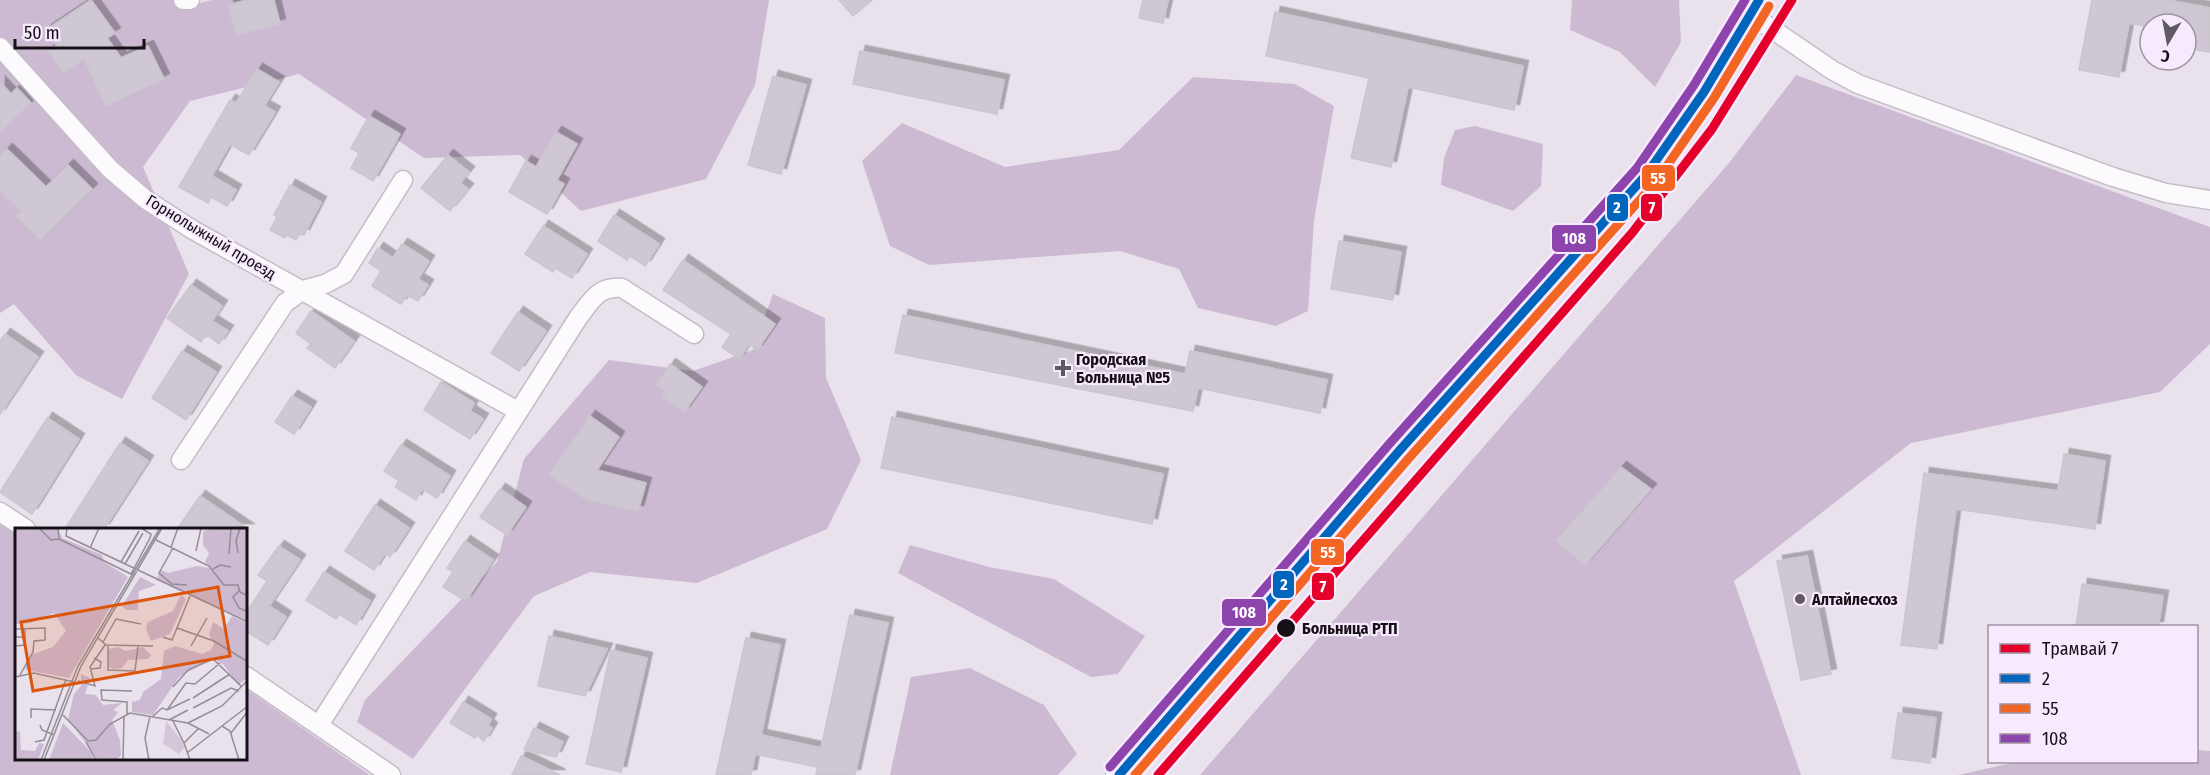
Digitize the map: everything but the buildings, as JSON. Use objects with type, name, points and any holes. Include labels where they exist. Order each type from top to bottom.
[{"type":"highway","points":[[1119,775],[1392,459],[1646,175],[1704,92],[1754,7]]},
{"type":"street","points":[[183,0],[190,0]]},
{"type":"street","points":[[1754,7],[1832,70],[1858,84],[1912,106],[2113,177],[2166,193],[2210,200]]},
{"type":"street","name":"Горнолыжный проезд","points":[[0,47],[83,141],[145,199],[193,230],[518,411]]},
{"type":"street","name":"Горнолыжный проезд","points":[[181,460],[285,303],[303,290],[325,284],[344,274],[403,180]]},
{"type":"street","points":[[319,725],[518,411],[599,291],[609,287],[622,288],[694,334]]},
{"type":"street","points":[[0,512],[24,528]]},
{"type":"street","points":[[248,677],[392,775]]},
{"type":"shaded area","points":[[0,0],[178,0],[188,6],[212,0],[769,0],[755,85],[706,179],[581,211],[520,155],[424,158],[299,74],[190,101],[143,167],[189,274],[122,399],[76,375],[14,304],[0,313]]},
{"type":"shaded area","points":[[1572,0],[1679,0],[1681,42],[1655,87],[1620,52],[1570,30]]},
{"type":"shaded area","points":[[1796,75],[2210,227],[2210,344],[2160,392],[1911,443],[1734,581],[1801,775],[1200,775],[1729,163]]},
{"type":"shaded area","points":[[1193,77],[1295,84],[1334,106],[1314,220],[1308,311],[1276,326],[1198,308],[1179,269],[1120,251],[929,265],[890,246],[862,161],[902,123],[1005,167],[1119,150]]},
{"type":"shaded area","points":[[1475,126],[1543,144],[1541,186],[1513,211],[1441,185],[1444,158],[1455,130]]},
{"type":"shaded area","points":[[773,294],[825,318],[826,378],[861,460],[827,529],[697,583],[590,572],[534,596],[413,759],[357,722],[365,700],[497,562],[524,459],[609,360],[693,371],[753,350]]},
{"type":"shaded area","points":[[0,522],[15,532],[15,760],[248,760],[248,690],[370,775],[0,775]]},
{"type":"shaded area","points":[[910,545],[989,567],[1054,579],[1145,636],[1118,674],[1091,677],[898,573]]},
{"type":"shaded area","points":[[970,668],[1044,705],[1077,754],[1058,775],[890,775],[911,677]]},
{"type":"shaded area","points":[[2198,750],[2210,751],[2210,775],[1958,775],[2012,763],[2198,763]]},
{"type":"tram line","name":"7","points":[[1158,775],[1632,233],[1712,129],[1792,0]]},
{"type":"transit line","name":"108","points":[[1110,767],[1391,442],[1637,168],[1694,85],[1745,0]]},
{"type":"transit line","name":"2","points":[[1119,775],[1400,450],[1646,175],[1704,92],[1759,0]]},
{"type":"transit line","name":"55","points":[[1135,775],[1409,458],[1655,183],[1714,98],[1769,6]]},
{"type":"place","name":"Городская Больница №5","points":[[1063,368]]},
{"type":"place","name":"Алтайлесхоз","points":[[1800,599]]},
{"type":"place","name":"Больница РТП","points":[[1286,628]]}]
